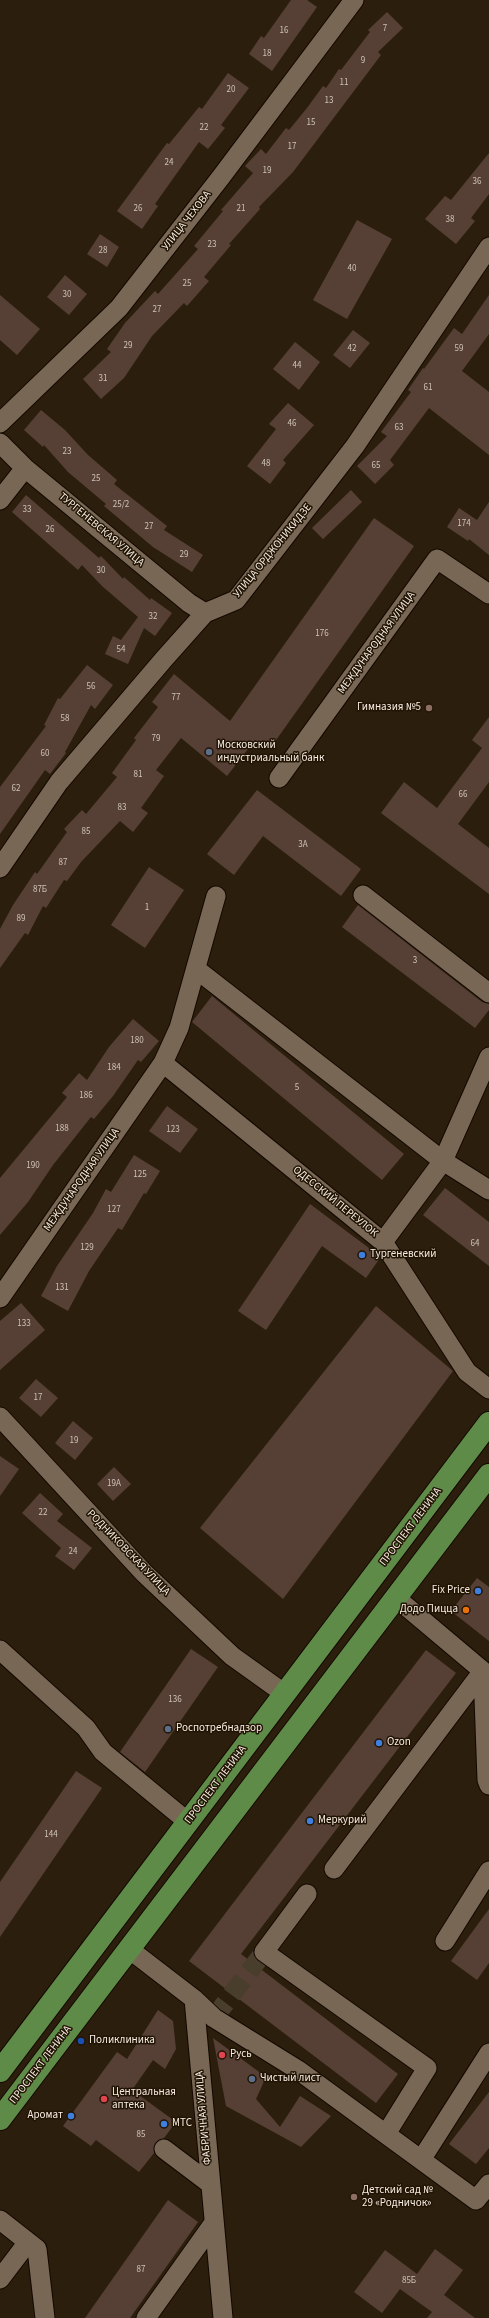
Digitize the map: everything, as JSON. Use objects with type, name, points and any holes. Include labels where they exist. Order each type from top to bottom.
[{"type":"main road","name":"ПРОСПЕКТ ЛЕНИНА","points":[[0,2071],[489,1423]]},
{"type":"main road","name":"ПРОСПЕКТ ЛЕНИНА","points":[[0,2119],[489,1475]]},
{"type":"street","name":"УЛИЦА ЧЕХОВА","points":[[0,423],[119,308],[226,171],[354,0]]},
{"type":"street","name":"УЛИЦА ОРДЖОНИКИДЗЕ","points":[[0,868],[59,782],[205,613],[236,600],[355,446],[489,247]]},
{"type":"street","name":"ТУРГЕНЕВСКАЯ УЛИЦА","points":[[0,443],[25,468],[189,603],[205,613]]},
{"type":"street","points":[[0,500],[25,468]]},
{"type":"street","name":"МЕЖДУНАРОДНАЯ УЛИЦА","points":[[279,778],[437,559],[489,594]]},
{"type":"street","points":[[363,895],[489,993]]},
{"type":"street","name":"МЕЖДУНАРОДНАЯ УЛИЦА","points":[[0,1298],[163,1063],[179,1028],[216,896]]},
{"type":"street","points":[[196,969],[443,1161],[489,1190]]},
{"type":"street","points":[[384,1242],[443,1161],[489,1057]]},
{"type":"street","name":"ОДЕССКИЙ ПЕРЕУЛОК","points":[[163,1063],[384,1242],[467,1372],[489,1389]]},
{"type":"street","name":"РОДНИКОВСКАЯ УЛИЦА","points":[[0,1417],[144,1573],[232,1656],[285,1694]]},
{"type":"street","points":[[395,1597],[483,1671],[487,1780],[489,1785]]},
{"type":"street","points":[[0,1650],[86,1728],[103,1752],[188,1822]]},
{"type":"street","points":[[334,1869],[483,1671]]},
{"type":"street","points":[[445,1941],[489,1871]]},
{"type":"street","points":[[307,1894],[264,1952],[427,2068],[386,2134]]},
{"type":"street","points":[[129,1949],[194,1999],[214,2018],[298,2070],[476,2200],[489,2184]]},
{"type":"street","name":"ФАБРИЧНАЯ УЛИЦА","points":[[194,1999],[222,2318]]},
{"type":"street","points":[[421,2160],[489,2053]]},
{"type":"street","points":[[164,2149],[209,2183]]},
{"type":"street","points":[[0,2220],[37,2249],[45,2318]]},
{"type":"street","points":[[146,2318],[213,2224]]},
{"type":"street","points":[[0,2278],[28,2242]]},
{"type":"building","points":[[291,0],[307,0],[317,7],[272,71],[249,54],[261,36],[264,38]]},
{"type":"building","points":[[387,12],[403,28],[378,52],[381,55],[293,172],[259,207],[260,209],[229,244],[231,245],[204,277],[209,281],[187,306],[184,303],[152,336],[124,378],[101,399],[83,379],[111,352],[107,349],[125,323],[155,291],[158,294],[198,249],[194,246],[223,211],[221,210],[253,173],[245,166],[261,149],[266,154],[286,128],[289,130],[323,86],[326,88],[339,69],[341,70],[370,32],[368,30]]},
{"type":"building","points":[[228,73],[249,88],[221,125],[225,128],[208,149],[199,142],[155,204],[158,206],[142,229],[117,211],[167,143],[169,144],[199,107],[202,109]]},
{"type":"building","points":[[489,153],[489,194],[471,218],[475,221],[456,244],[425,219],[445,196],[451,200]]},
{"type":"building","points":[[357,220],[392,239],[347,319],[313,300]]},
{"type":"building","points":[[100,234],[119,247],[107,267],[87,254]]},
{"type":"building","points":[[65,275],[87,294],[69,315],[47,297]]},
{"type":"building","points":[[0,295],[40,329],[17,355],[0,340]]},
{"type":"building","points":[[489,295],[489,334],[462,371],[489,392],[489,455],[429,408],[390,460],[394,465],[375,484],[357,466],[387,436],[381,432],[411,392],[408,390],[423,368],[424,369],[454,328],[462,334]]},
{"type":"building","points":[[353,330],[370,343],[350,368],[333,355]]},
{"type":"building","points":[[295,342],[320,362],[299,390],[273,369]]},
{"type":"building","points":[[288,403],[314,425],[283,460],[286,463],[270,484],[247,466],[276,429],[269,424]]},
{"type":"building","points":[[41,410],[65,430],[88,455],[117,480],[114,484],[167,526],[164,530],[203,555],[192,572],[153,547],[104,506],[106,504],[68,472],[44,445],[43,447],[24,430]]},
{"type":"building","points":[[351,490],[362,502],[323,539],[312,528]]},
{"type":"building","points":[[26,495],[99,558],[101,556],[123,579],[124,577],[150,600],[151,598],[172,613],[155,636],[144,628],[128,664],[105,654],[113,636],[121,640],[138,617],[102,586],[82,565],[78,570],[12,512]]},
{"type":"building","points":[[489,502],[489,555],[469,539],[468,541],[447,527],[459,508],[477,520]]},
{"type":"building","points":[[374,518],[414,546],[269,750],[255,740],[227,776],[181,738],[156,770],[164,776],[141,808],[148,813],[133,832],[120,821],[81,862],[67,881],[64,880],[46,908],[43,906],[28,935],[25,933],[0,968],[0,929],[13,905],[35,872],[37,874],[67,832],[64,829],[82,810],[86,814],[117,777],[112,773],[136,740],[134,738],[158,707],[152,702],[174,674],[230,721]]},
{"type":"building","points":[[87,665],[113,685],[95,709],[91,705],[65,752],[66,753],[50,774],[45,770],[0,834],[0,787],[46,726],[44,725],[58,698],[60,699]]},
{"type":"building","points":[[489,717],[489,782],[458,824],[489,848],[489,894],[381,813],[404,782],[437,808],[482,748],[472,740]]},
{"type":"building","points":[[257,790],[361,869],[341,896],[263,836],[234,875],[207,854]]},
{"type":"building","points":[[149,867],[184,890],[145,948],[111,925]]},
{"type":"building","points":[[358,905],[482,1002],[489,1004],[489,1010],[475,1028],[342,927]]},
{"type":"building","points":[[212,996],[404,1154],[382,1180],[192,1022]]},
{"type":"building","points":[[133,1019],[159,1041],[141,1062],[138,1060],[113,1096],[94,1119],[91,1117],[53,1165],[28,1202],[0,1235],[0,1178],[67,1097],[62,1093],[79,1073],[87,1080],[109,1047]]},
{"type":"building","points":[[167,1106],[198,1129],[180,1153],[149,1131]]},
{"type":"building","points":[[134,1155],[160,1171],[146,1194],[144,1193],[122,1230],[118,1228],[89,1271],[68,1311],[41,1296],[57,1266],[93,1213],[106,1189],[111,1192]]},
{"type":"building","points":[[445,1188],[489,1222],[489,1266],[423,1215]]},
{"type":"building","points":[[310,1204],[377,1254],[380,1258],[366,1278],[322,1246],[266,1330],[238,1311]]},
{"type":"building","points":[[21,1303],[45,1330],[0,1370],[0,1321]]},
{"type":"building","points":[[376,1306],[453,1371],[283,1599],[200,1528]]},
{"type":"building","points":[[36,1379],[58,1398],[41,1417],[19,1398]]},
{"type":"building","points":[[73,1421],[93,1438],[75,1460],[55,1443]]},
{"type":"building","points":[[0,1456],[19,1469],[0,1496]]},
{"type":"building","points":[[114,1467],[131,1484],[113,1501],[97,1484]]},
{"type":"building","points":[[40,1493],[63,1514],[57,1521],[92,1548],[74,1570],[55,1556],[61,1548],[22,1513]]},
{"type":"building","points":[[477,1578],[489,1587],[489,1641],[451,1611]]},
{"type":"building","points":[[191,1649],[218,1667],[145,1772],[120,1752]]},
{"type":"building","points":[[426,1650],[456,1673],[241,1954],[398,2074],[376,2103],[189,1961]]},
{"type":"building","points":[[76,1771],[102,1788],[0,1937],[0,1882]]},
{"type":"building","points":[[489,1909],[489,1963],[477,1980],[451,1961]]},
{"type":"building","points":[[158,2010],[173,2021],[176,2049],[165,2069],[153,2060],[132,2090],[176,2122],[164,2138],[155,2143],[154,2153],[139,2172],[96,2140],[91,2146],[63,2126],[117,2052],[127,2059]]},
{"type":"building","points":[[213,2038],[266,2077],[256,2099],[280,2127],[300,2096],[331,2116],[301,2147],[226,2106]]},
{"type":"building","points":[[489,2092],[489,2148],[476,2164],[449,2144]]},
{"type":"building","points":[[168,2200],[198,2222],[130,2318],[85,2318]]},
{"type":"building","points":[[435,2249],[463,2270],[444,2295],[475,2318],[427,2318],[432,2312],[400,2289],[382,2313],[354,2292],[385,2250],[417,2274]]},
{"type":"tunnel","points":[[214,2018],[264,1952]]},
{"type":"place","name":"Гимназия №5","points":[[429,708]]},
{"type":"place","name":"Московский индустриальный банк","points":[[209,752]]},
{"type":"place","name":"Тургеневский","points":[[362,1255]]},
{"type":"place","name":"Fix Price","points":[[478,1591]]},
{"type":"place","name":"Додо Пицца","points":[[466,1610]]},
{"type":"place","name":"Роспотребнадзор","points":[[168,1729]]},
{"type":"place","name":"Ozon","points":[[379,1743]]},
{"type":"place","name":"Меркурий","points":[[310,1821]]},
{"type":"place","name":"Поликлиника","points":[[81,2041]]},
{"type":"place","name":"Русь","points":[[222,2055]]},
{"type":"place","name":"Чистый лист","points":[[252,2079]]},
{"type":"place","name":"Центральная аптека","points":[[104,2099]]},
{"type":"place","name":"Аромат","points":[[71,2116]]},
{"type":"place","name":"МТС","points":[[164,2124]]},
{"type":"place","name":"Детский сад № 29 «Родничок»","points":[[354,2197]]}]
